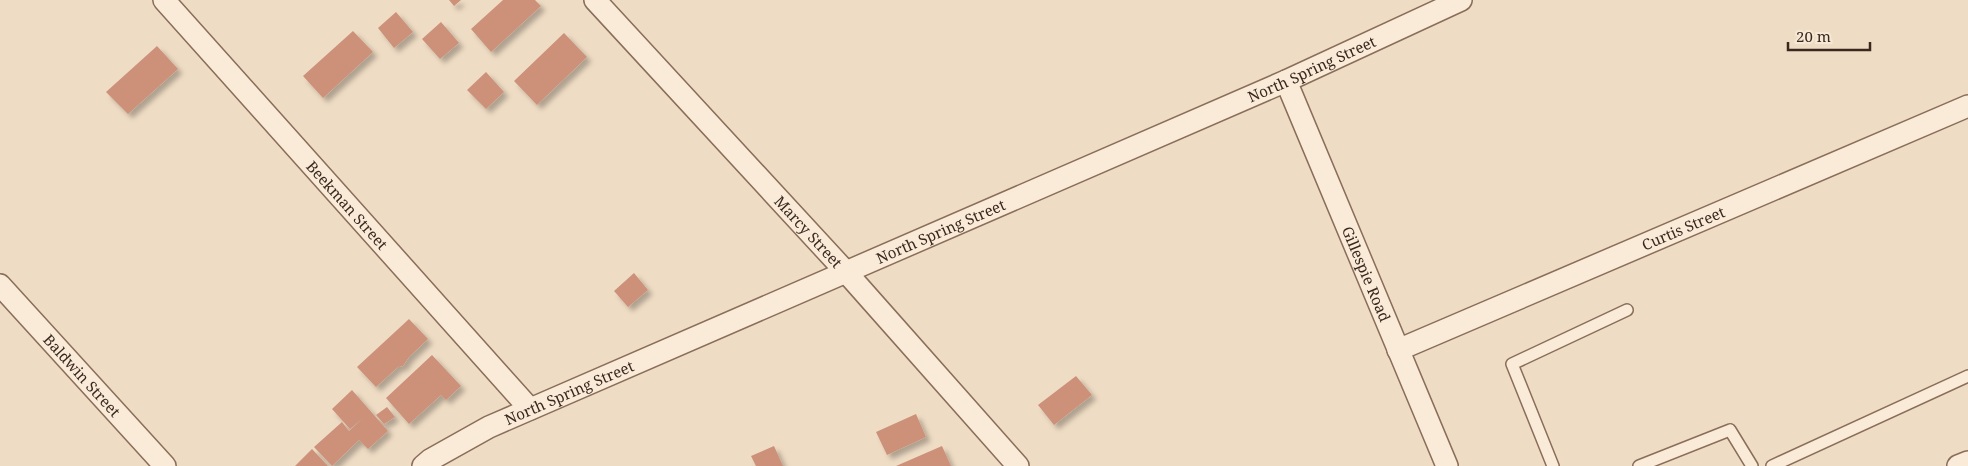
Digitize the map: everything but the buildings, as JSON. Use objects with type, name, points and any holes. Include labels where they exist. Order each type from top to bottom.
[{"type":"street","name":"Beekman Street","points":[[164,0],[530,409]]},
{"type":"street","name":"Marcy Street","points":[[596,0],[846,272],[1018,466]]},
{"type":"street","name":"North Spring Street","points":[[423,466],[430,460],[489,427],[1286,81],[1461,0]]},
{"type":"street","name":"Gillespie Road","points":[[1286,81],[1447,466]]},
{"type":"street","name":"Curtis Street","points":[[1398,350],[1968,106]]},
{"type":"street","name":"Baldwin Street","points":[[0,285],[165,466]]},
{"type":"street","points":[[1958,466],[1968,462]]},
{"type":"lane","points":[[1553,466],[1512,364],[1627,310]]},
{"type":"lane","points":[[1772,466],[1968,376]]},
{"type":"lane","points":[[1639,466],[1730,430],[1752,466]]}]
